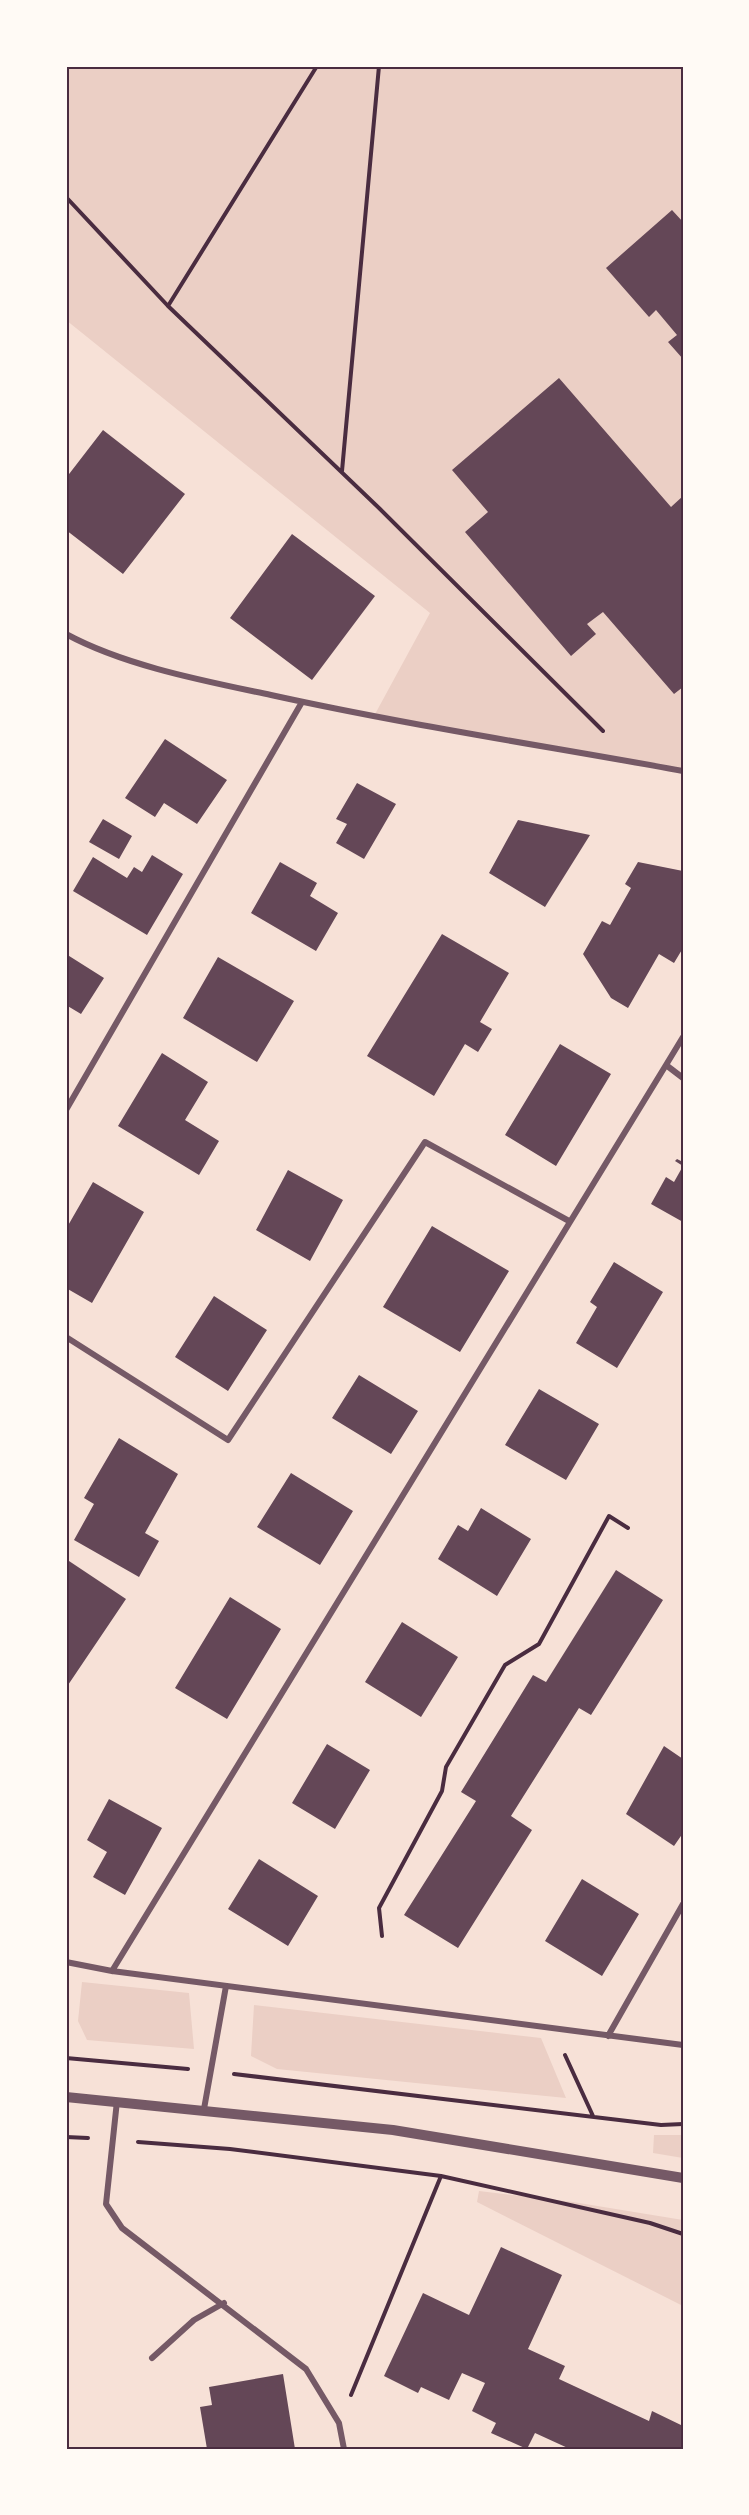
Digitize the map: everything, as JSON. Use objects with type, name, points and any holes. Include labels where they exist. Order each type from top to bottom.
[{"type":"street","points":[[66,634],[85,644],[192,678],[302,702],[683,771]]},
{"type":"street","points":[[66,1110],[302,702]]},
{"type":"street","points":[[112,1971],[683,1037]]},
{"type":"street","points":[[666,1065],[683,1078]]},
{"type":"street","points":[[66,1337],[228,1440],[425,1142],[569,1221]]},
{"type":"street","points":[[608,2036],[683,1904]]},
{"type":"street","points":[[66,1962],[112,1971],[683,2045]]},
{"type":"street","points":[[204,2109],[226,1986]]},
{"type":"street","points":[[66,2097],[117,2100],[393,2130],[683,2178]]},
{"type":"street","points":[[117,2100],[106,2204],[122,2228],[224,2303],[306,2369],[339,2423],[344,2449]]},
{"type":"street","points":[[152,2358],[194,2320],[224,2303]]},
{"type":"path","points":[[168,306],[317,66]]},
{"type":"path","points":[[342,471],[379,66]]},
{"type":"path","points":[[66,197],[168,306],[342,471],[637,762]]},
{"type":"path","points":[[382,1935],[379,1908],[442,1791],[446,1767],[505,1665],[539,1644],[609,1516],[628,1528]]},
{"type":"path","points":[[553,2028],[594,2117]]},
{"type":"path","points":[[66,2058],[210,2071],[661,2125],[683,2124]]},
{"type":"path","points":[[66,2137],[230,2149],[441,2176],[650,2223],[683,2234]]},
{"type":"path","points":[[339,2423],[441,2176]]},
{"type":"shaded area","points":[[66,66],[115,66],[121,69],[123,66],[683,66],[683,771],[374,716],[430,613],[66,320]]},
{"type":"shaded area","points":[[82,1982],[189,1993],[194,2049],[87,2040],[78,2021]]},
{"type":"shaded area","points":[[254,2005],[541,2038],[566,2098],[277,2069],[251,2056]]},
{"type":"shaded area","points":[[654,2135],[683,2135],[683,2158],[653,2153]]},
{"type":"shaded area","points":[[479,2191],[573,2202],[683,2220],[683,2306],[477,2202]]},
{"type":"building","points":[[672,210],[683,222],[683,359],[668,342],[677,335],[656,310],[649,317],[606,268]]},
{"type":"building","points":[[559,378],[671,507],[683,496],[683,687],[674,694],[603,612],[587,624],[596,634],[571,656],[465,532],[488,512],[452,470]]},
{"type":"building","points":[[103,430],[185,494],[123,574],[66,530],[66,478]]},
{"type":"building","points":[[292,534],[375,596],[312,680],[230,618]]},
{"type":"building","points":[[165,739],[227,780],[197,824],[164,803],[155,817],[125,798]]},
{"type":"building","points":[[357,783],[396,804],[364,859],[336,843],[347,824],[336,819]]},
{"type":"building","points":[[103,819],[132,836],[119,859],[89,842]]},
{"type":"building","points":[[518,820],[590,835],[545,907],[489,873]]},
{"type":"building","points":[[152,855],[183,874],[147,935],[73,891],[93,857],[127,878],[134,867],[142,872]]},
{"type":"building","points":[[280,862],[317,883],[310,896],[338,913],[316,951],[251,913]]},
{"type":"building","points":[[638,862],[683,871],[683,948],[674,963],[659,954],[628,1008],[611,998],[583,954],[602,921],[610,925],[631,888],[625,884]]},
{"type":"building","points":[[442,934],[509,973],[480,1022],[492,1029],[478,1052],[465,1044],[434,1096],[367,1056]]},
{"type":"building","points":[[66,954],[104,978],[81,1014],[66,1005]]},
{"type":"building","points":[[218,957],[294,1001],[257,1062],[183,1018]]},
{"type":"building","points":[[560,1044],[611,1074],[556,1166],[505,1135]]},
{"type":"building","points":[[162,1053],[208,1082],[185,1120],[219,1141],[199,1175],[118,1126]]},
{"type":"building","points":[[677,1159],[683,1162],[683,1166],[675,1161]]},
{"type":"building","points":[[683,1166],[683,1222],[651,1204],[666,1177],[674,1182]]},
{"type":"building","points":[[288,1170],[343,1200],[310,1261],[256,1230]]},
{"type":"building","points":[[93,1182],[144,1212],[92,1303],[66,1288],[66,1229]]},
{"type":"building","points":[[432,1226],[509,1271],[460,1352],[383,1307]]},
{"type":"building","points":[[614,1262],[663,1292],[617,1368],[576,1343],[597,1307],[590,1302]]},
{"type":"building","points":[[214,1296],[267,1330],[228,1391],[175,1357]]},
{"type":"building","points":[[359,1375],[418,1411],[391,1454],[332,1418]]},
{"type":"building","points":[[539,1389],[599,1424],[566,1480],[505,1445]]},
{"type":"building","points":[[119,1438],[178,1474],[145,1533],[159,1541],[139,1577],[74,1540],[94,1504],[84,1498]]},
{"type":"building","points":[[291,1473],[353,1511],[320,1565],[257,1527]]},
{"type":"building","points":[[481,1508],[531,1539],[497,1596],[438,1559],[458,1525],[468,1531]]},
{"type":"building","points":[[66,1559],[126,1599],[66,1688]]},
{"type":"building","points":[[616,1570],[663,1600],[591,1715],[579,1708],[511,1816],[532,1830],[458,1948],[404,1915],[476,1801],[461,1792],[533,1675],[546,1682]]},
{"type":"building","points":[[230,1597],[281,1629],[227,1719],[175,1688]]},
{"type":"building","points":[[402,1622],[458,1657],[421,1717],[365,1682]]},
{"type":"building","points":[[327,1744],[370,1770],[335,1829],[292,1803]]},
{"type":"building","points":[[664,1746],[683,1759],[683,1833],[674,1846],[626,1814]]},
{"type":"building","points":[[109,1799],[162,1828],[125,1895],[93,1877],[107,1852],[87,1840]]},
{"type":"building","points":[[259,1859],[318,1896],[288,1946],[228,1909]]},
{"type":"building","points":[[582,1879],[639,1914],[602,1976],[545,1941]]},
{"type":"building","points":[[501,2247],[562,2275],[528,2349],[565,2366],[559,2379],[649,2421],[652,2411],[683,2426],[683,2449],[570,2449],[535,2433],[527,2449],[491,2433],[496,2423],[472,2411],[485,2383],[462,2373],[449,2400],[421,2387],[418,2393],[384,2376],[423,2293],[469,2315]]},
{"type":"building","points":[[283,2374],[295,2449],[207,2449],[200,2407],[212,2405],[209,2387]]}]
